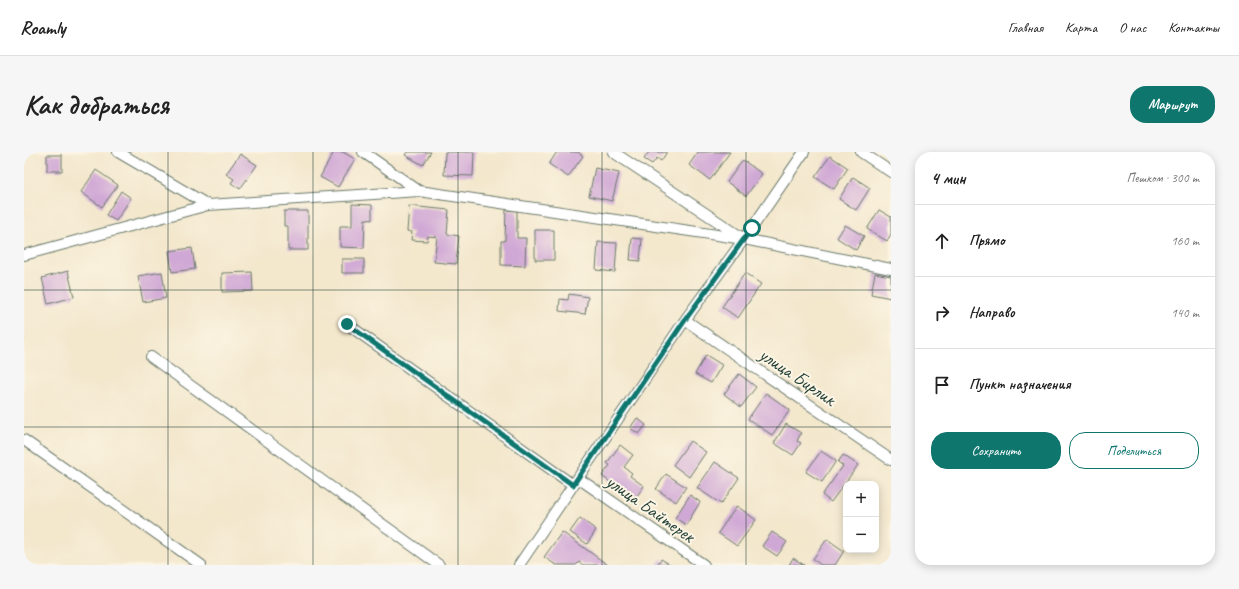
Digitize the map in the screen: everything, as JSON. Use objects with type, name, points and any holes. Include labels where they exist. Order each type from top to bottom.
[{"type":"street","points":[[118,152],[208,205]]},
{"type":"street","points":[[363,152],[419,191]]},
{"type":"street","points":[[613,152],[744,239]]},
{"type":"street","points":[[519,565],[685,320],[744,239],[804,152]]},
{"type":"street","points":[[861,152],[891,172]]},
{"type":"street","points":[[24,255],[208,205],[419,191],[744,239],[891,269]]},
{"type":"street","name":"улица Бирлик","points":[[685,320],[891,460]]},
{"type":"street","name":"улица Байтерек","points":[[347,324],[576,482],[704,565]]},
{"type":"street","points":[[151,358],[439,565]]},
{"type":"street","points":[[24,440],[201,565]]},
{"type":"building","points":[[334,152],[343,152],[355,159],[338,187],[320,177]]},
{"type":"building","points":[[407,152],[431,152],[423,165],[405,155]]},
{"type":"building","points":[[445,152],[474,152],[473,176],[444,175]]},
{"type":"building","points":[[557,152],[578,152],[583,156],[568,177],[549,164]]},
{"type":"building","points":[[649,152],[667,152],[661,161],[657,158],[652,164],[644,159]]},
{"type":"building","points":[[698,152],[730,152],[710,180],[689,165]]},
{"type":"building","points":[[240,154],[257,165],[240,189],[231,183],[234,179],[226,174]]},
{"type":"building","points":[[47,155],[62,155],[62,171],[47,171]]},
{"type":"building","points":[[830,156],[848,168],[834,189],[815,177]]},
{"type":"building","points":[[743,160],[762,174],[746,196],[727,182]]},
{"type":"building","points":[[595,168],[619,173],[612,201],[589,196]]},
{"type":"building","points":[[96,170],[118,185],[102,207],[81,192]]},
{"type":"building","points":[[853,177],[870,188],[856,210],[839,199]]},
{"type":"building","points":[[121,191],[131,198],[116,221],[106,215]]},
{"type":"building","points":[[352,204],[372,205],[372,220],[365,219],[364,248],[340,247],[340,226],[352,226]]},
{"type":"building","points":[[409,206],[449,210],[447,234],[459,236],[456,264],[434,262],[437,237],[428,236],[427,241],[411,240],[412,232],[407,231]]},
{"type":"building","points":[[506,210],[517,211],[517,238],[526,238],[525,266],[501,265],[501,241],[505,241]]},
{"type":"building","points":[[879,210],[891,217],[891,234],[887,241],[867,229]]},
{"type":"building","points":[[284,211],[308,211],[308,250],[288,250],[288,226],[284,226]]},
{"type":"building","points":[[845,225],[864,236],[856,250],[837,238]]},
{"type":"building","points":[[535,230],[554,230],[554,260],[535,260]]},
{"type":"building","points":[[632,238],[642,239],[640,261],[630,260]]},
{"type":"building","points":[[598,242],[617,243],[615,272],[596,270]]},
{"type":"building","points":[[192,248],[195,269],[172,272],[169,251]]},
{"type":"building","points":[[342,259],[364,259],[364,273],[342,273]]},
{"type":"building","points":[[68,271],[74,297],[48,304],[42,278]]},
{"type":"building","points":[[162,272],[166,298],[143,302],[138,276]]},
{"type":"building","points":[[252,272],[253,291],[222,292],[222,273]]},
{"type":"building","points":[[745,273],[761,284],[738,318],[722,307]]},
{"type":"building","points":[[875,273],[891,276],[891,298],[871,294]]},
{"type":"building","points":[[569,294],[588,297],[585,314],[559,311],[560,299],[568,300]]},
{"type":"building","points":[[706,355],[722,365],[711,383],[695,374]]},
{"type":"building","points":[[739,374],[756,387],[741,407],[724,394]]},
{"type":"building","points":[[766,393],[790,410],[772,435],[748,419]]},
{"type":"building","points":[[637,418],[646,425],[639,434],[630,428]]},
{"type":"building","points":[[786,424],[801,433],[797,441],[801,443],[793,455],[774,443]]},
{"type":"building","points":[[690,441],[706,452],[689,477],[673,465]]},
{"type":"building","points":[[620,445],[633,455],[624,467],[632,473],[630,476],[644,486],[634,500],[602,476],[610,465],[607,463]]},
{"type":"building","points":[[821,451],[836,461],[822,482],[806,472]]},
{"type":"building","points":[[843,455],[858,465],[846,481],[843,481],[843,486],[831,502],[822,495],[843,466],[838,462]]},
{"type":"building","points":[[715,462],[739,478],[721,504],[697,488]]},
{"type":"building","points":[[666,474],[686,487],[676,502],[656,489]]},
{"type":"building","points":[[690,495],[700,502],[686,525],[675,518]]},
{"type":"building","points":[[737,506],[756,520],[737,546],[718,533]]},
{"type":"building","points":[[580,518],[596,530],[587,544],[570,532]]},
{"type":"building","points":[[562,532],[608,565],[583,565],[579,562],[576,565],[556,565],[544,557]]},
{"type":"building","points":[[772,532],[787,542],[777,556],[762,546]]},
{"type":"building","points":[[827,539],[843,550],[835,565],[821,565],[813,559]]},
{"type":"building","points":[[793,558],[804,565],[789,565]]},
{"type":"building","points":[[661,559],[671,565],[657,565]]},
{"type":"route","points":[[347,324],[573,485],[685,320],[752,228]]}]
